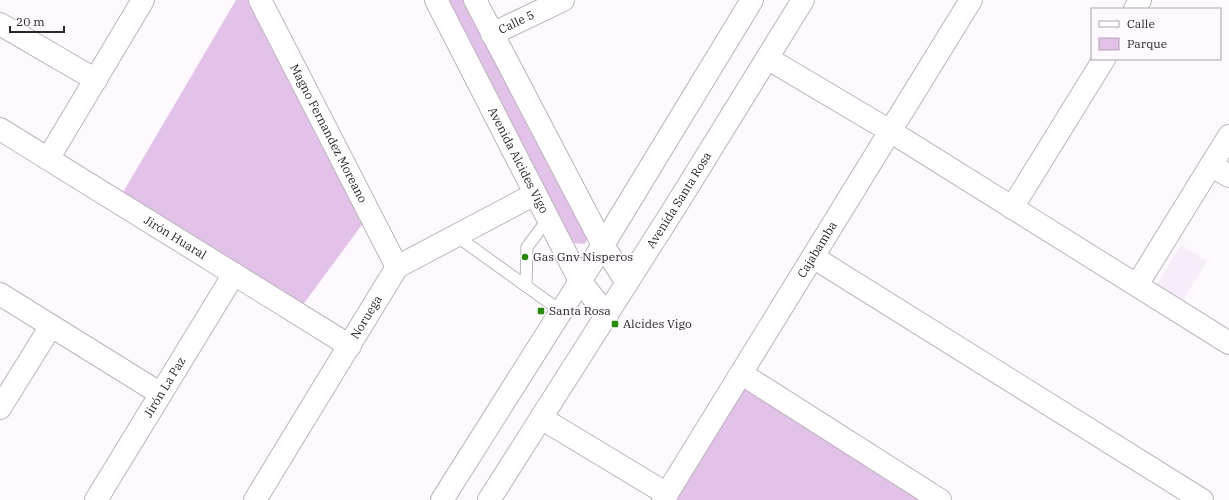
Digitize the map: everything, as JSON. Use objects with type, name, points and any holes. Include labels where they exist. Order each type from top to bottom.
[{"type":"street","name":"Magno Fernandez Moreano","points":[[260,0],[396,267]]},
{"type":"street","name":"Avenida Alcides Vigo","points":[[436,0],[580,281],[607,315]]},
{"type":"street","points":[[475,0],[603,245],[627,283]]},
{"type":"street","name":"Calle 5","points":[[492,34],[563,0]]},
{"type":"street","points":[[442,500],[603,245],[752,0]]},
{"type":"street","name":"Avenida Santa Rosa","points":[[489,500],[607,315],[803,0]]},
{"type":"street","name":"Cajabamba","points":[[665,497],[971,0]]},
{"type":"street","points":[[48,159],[96,80],[138,2]]},
{"type":"street","points":[[0,24],[96,80]]},
{"type":"street","points":[[767,58],[890,131],[1229,343]]},
{"type":"street","points":[[1012,208],[1103,60]]},
{"type":"street","name":"Jirón Huaral","points":[[0,129],[350,346]]},
{"type":"street","points":[[1136,285],[1220,171],[1229,136]]},
{"type":"street","points":[[396,267],[535,194]]},
{"type":"street","points":[[813,257],[1202,500]]},
{"type":"street","name":"Noruega","points":[[255,500],[350,346],[396,267]]},
{"type":"street","name":"Jirón La Paz","points":[[96,500],[234,274]]},
{"type":"street","points":[[0,294],[161,394]]},
{"type":"street","points":[[0,408],[51,326]]},
{"type":"street","points":[[742,374],[940,500]]},
{"type":"street","points":[[542,418],[665,497]]},
{"type":"lane","points":[[526,286],[527,247],[548,219]]},
{"type":"lane","points":[[455,235],[561,311]]},
{"type":"shaded area","points":[[1181,245],[1207,261],[1182,302],[1156,286]]},
{"type":"green space","points":[[236,0],[254,0],[364,222],[299,310],[122,194]]},
{"type":"green space","points":[[449,0],[470,0],[589,234],[585,244],[572,243]]},
{"type":"green space","points":[[742,374],[940,500],[664,500]]},
{"type":"place","name":"Gas Gnv Nisperos","points":[[525,257]]},
{"type":"place","name":"Santa Rosa","points":[[541,311]]},
{"type":"place","name":"Alcides Vigo","points":[[615,324]]}]
